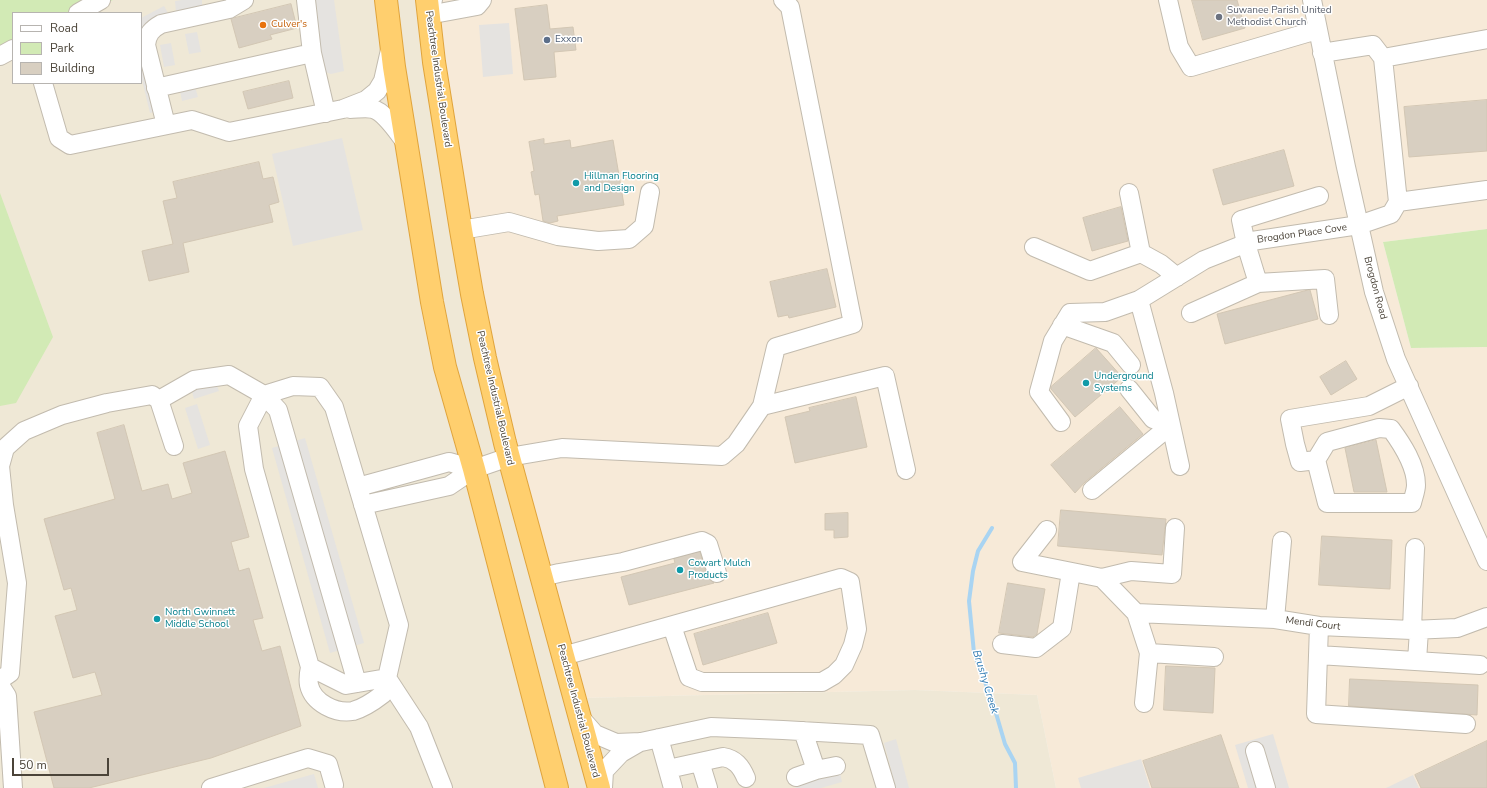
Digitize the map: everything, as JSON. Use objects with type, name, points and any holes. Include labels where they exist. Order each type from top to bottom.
[{"type":"highway","points":[[386,0],[406,143],[432,302],[445,367],[474,469],[557,788]]},
{"type":"highway","name":"Peachtree Industrial Boulevard","points":[[429,2],[434,62],[472,294],[485,358],[509,457],[599,788]]},
{"type":"street","points":[[80,12],[102,0]]},
{"type":"street","points":[[166,125],[146,45],[152,29],[161,24],[213,6],[229,9],[244,0]]},
{"type":"street","points":[[306,0],[312,53],[326,112]]},
{"type":"street","points":[[429,2],[439,13],[477,6],[482,0]]},
{"type":"street","points":[[363,504],[449,486],[474,469],[509,457],[562,448],[722,456],[736,444],[762,406],[776,347],[853,324],[790,7],[783,0]]},
{"type":"street","points":[[1168,0],[1179,47],[1191,68],[1318,30]]},
{"type":"street","name":"Brogdon Road","points":[[1312,0],[1346,167],[1374,292],[1396,359],[1487,561]]},
{"type":"street","points":[[1383,58],[1487,38]]},
{"type":"street","points":[[343,109],[366,100],[377,91],[382,81],[391,44]]},
{"type":"street","points":[[1322,53],[1373,45],[1383,58],[1398,202],[1487,190]]},
{"type":"street","points":[[0,56],[12,50]]},
{"type":"street","points":[[156,88],[312,53]]},
{"type":"street","points":[[43,84],[59,138],[70,145],[192,120],[229,132],[343,109],[372,108],[392,125],[406,143]]},
{"type":"street","points":[[461,230],[509,222],[558,236],[598,241],[629,239],[644,226],[650,192]]},
{"type":"street","points":[[1130,193],[1141,253]]},
{"type":"street","points":[[1258,284],[1246,244],[1241,220],[1319,196]]},
{"type":"street","name":"Brogdon Place Cove","points":[[1062,325],[1070,312],[1105,312],[1139,300],[1204,260],[1252,241],[1360,225],[1391,214],[1398,202]]},
{"type":"street","points":[[1034,247],[1090,271],[1141,253],[1161,264],[1177,277]]},
{"type":"street","points":[[1191,313],[1258,284],[1325,279],[1329,315]]},
{"type":"street","points":[[1139,300],[1180,466]]},
{"type":"street","points":[[1062,422],[1039,392],[1053,342],[1062,325],[1113,343],[1131,365]]},
{"type":"street","points":[[159,400],[194,380],[229,376],[264,395],[278,410],[358,683]]},
{"type":"street","points":[[762,406],[885,376],[906,470]]},
{"type":"street","points":[[293,386],[320,387],[334,407],[358,487],[399,625],[383,694],[368,705],[353,711],[334,710],[319,702],[309,686],[310,667],[254,469],[248,426],[264,395],[293,386]]},
{"type":"street","points":[[1316,460],[1300,462],[1294,444],[1290,419],[1369,406],[1409,386]]},
{"type":"street","points":[[1129,389],[1153,419],[1171,425]]},
{"type":"street","points":[[0,680],[10,673],[17,583],[4,505],[0,466],[5,448],[24,430],[62,415],[107,403],[152,395],[159,400],[174,446]]},
{"type":"street","points":[[1092,490],[1171,425]]},
{"type":"street","points":[[1379,428],[1391,429],[1401,443],[1413,469],[1416,486],[1412,503],[1327,503],[1316,460],[1327,442],[1379,428]]},
{"type":"street","points":[[358,487],[450,462],[474,469]]},
{"type":"street","points":[[1046,530],[1022,562],[1102,578],[1131,571],[1172,574],[1175,528]]},
{"type":"street","points":[[542,577],[623,562],[702,541],[708,544],[717,573]]},
{"type":"street","points":[[1275,619],[1282,541]]},
{"type":"street","points":[[1414,548],[1417,661]]},
{"type":"street","points":[[1002,644],[1036,648],[1062,628],[1071,572]]},
{"type":"street","points":[[563,656],[841,578],[850,582],[856,629],[853,645],[844,665],[834,675],[822,682],[702,682],[689,678],[672,626]]},
{"type":"street","points":[[1102,578],[1136,613],[1149,653],[1144,703]]},
{"type":"street","name":"Mendi Court","points":[[1136,613],[1275,619],[1319,626],[1416,630],[1457,628],[1487,617]]},
{"type":"street","points":[[1319,626],[1316,714],[1466,724]]},
{"type":"street","points":[[1149,653],[1214,657]]},
{"type":"street","points":[[1318,655],[1480,665]]},
{"type":"street","points":[[310,667],[346,685],[386,678]]},
{"type":"street","points":[[386,678],[419,727],[443,788]]},
{"type":"street","points":[[0,685],[8,696],[13,788]]},
{"type":"street","points":[[580,718],[595,734],[616,743],[641,742],[711,727],[870,735],[886,788]]},
{"type":"street","points":[[803,731],[816,770]]},
{"type":"street","points":[[659,738],[673,788]]},
{"type":"street","points":[[603,788],[604,770],[621,753],[641,742]]},
{"type":"street","points":[[1255,751],[1266,788]]},
{"type":"street","points":[[668,769],[723,757],[731,758],[740,767],[746,778]]},
{"type":"street","points":[[211,788],[308,758],[328,764],[334,785]]},
{"type":"street","points":[[700,762],[708,788]]},
{"type":"street","points":[[796,777],[816,770],[836,766]]},
{"type":"shaded area","points":[[113,0],[432,0],[496,413],[584,698],[915,690],[1037,695],[1056,788],[0,788],[0,58],[12,51],[12,84],[142,84],[142,12],[89,12]]},
{"type":"shaded area","points":[[202,0],[202,9],[176,12],[175,1]]},
{"type":"shaded area","points":[[299,0],[334,0],[344,71],[331,74],[310,67]]},
{"type":"shaded area","points":[[432,0],[1487,0],[1487,229],[1383,242],[1411,348],[1487,347],[1487,788],[1056,788],[1037,695],[915,690],[584,698],[496,413]]},
{"type":"shaded area","points":[[164,6],[169,15],[142,29],[142,17]]},
{"type":"shaded area","points":[[509,23],[513,74],[483,77],[479,25]]},
{"type":"shaded area","points":[[197,32],[201,52],[189,54],[185,34]]},
{"type":"shaded area","points":[[171,43],[175,65],[164,67],[160,45]]},
{"type":"shaded area","points":[[149,63],[161,110],[150,113],[142,80],[142,65]]},
{"type":"shaded area","points":[[195,87],[198,97],[182,101],[180,91]]},
{"type":"shaded area","points":[[342,138],[363,230],[293,246],[272,154]]},
{"type":"shaded area","points":[[215,381],[219,391],[194,399],[191,388]]},
{"type":"shaded area","points":[[197,404],[210,445],[198,449],[185,408]]},
{"type":"shaded area","points":[[305,438],[364,643],[330,653],[272,448]]},
{"type":"shaded area","points":[[1273,734],[1289,788],[1248,788],[1235,745]]},
{"type":"shaded area","points":[[896,739],[909,788],[896,788],[884,743]]},
{"type":"shaded area","points":[[1141,759],[1150,788],[1081,788],[1078,778]]},
{"type":"shaded area","points":[[840,773],[842,782],[821,788],[796,788],[795,785]]},
{"type":"shaded area","points":[[314,774],[318,788],[264,788]]},
{"type":"shaded area","points":[[1413,775],[1419,788],[1386,788]]},
{"type":"green space","points":[[0,0],[113,0],[89,12],[12,12],[12,51],[0,58]]},
{"type":"green space","points":[[0,193],[53,337],[16,403],[0,406]]},
{"type":"green space","points":[[1487,229],[1487,347],[1411,348],[1383,242]]},
{"type":"building","name":"Suwanee Parish United Methodist Church","points":[[1192,0],[1237,0],[1245,28],[1203,40]]},
{"type":"building","points":[[291,4],[297,28],[270,35],[272,39],[239,48],[231,19]]},
{"type":"building","name":"Exxon","points":[[547,5],[550,29],[573,27],[576,50],[554,52],[556,77],[524,80],[515,9]]},
{"type":"building","points":[[289,81],[293,98],[248,109],[243,92]]},
{"type":"building","points":[[1487,100],[1487,151],[1409,157],[1404,107]]},
{"type":"building","name":"Hillman Flooring and Design","points":[[544,139],[544,144],[570,140],[571,148],[613,140],[624,205],[557,216],[558,221],[550,223],[543,221],[539,194],[535,195],[531,172],[534,171],[529,142]]},
{"type":"building","points":[[1284,150],[1294,186],[1223,205],[1213,170]]},
{"type":"building","points":[[259,162],[263,179],[273,177],[279,202],[269,205],[273,222],[183,243],[189,272],[149,281],[142,251],[173,244],[163,201],[177,198],[173,182]]},
{"type":"building","points":[[1121,207],[1128,241],[1092,251],[1083,218]]},
{"type":"building","points":[[827,269],[836,307],[789,318],[788,315],[778,317],[770,282]]},
{"type":"building","points":[[1310,290],[1318,319],[1225,344],[1217,314]]},
{"type":"building","name":"Underground Systems","points":[[1096,348],[1122,377],[1075,417],[1051,389],[1051,387]]},
{"type":"building","points":[[1346,361],[1357,379],[1331,395],[1320,377]]},
{"type":"building","points":[[856,397],[867,447],[795,463],[785,417],[810,411],[809,408]]},
{"type":"building","points":[[1120,407],[1143,434],[1085,482],[1075,493],[1051,465]]},
{"type":"building","name":"North Gwinnett Middle School","points":[[124,425],[142,491],[168,484],[172,499],[192,493],[183,463],[225,451],[249,537],[231,542],[239,571],[249,568],[263,618],[253,620],[262,651],[280,646],[301,726],[211,758],[89,788],[54,788],[34,712],[102,695],[95,672],[73,678],[55,616],[77,610],[71,588],[64,590],[44,519],[115,499],[97,433]]},
{"type":"building","points":[[1376,440],[1387,492],[1354,492],[1345,448]]},
{"type":"building","points":[[1061,510],[1166,519],[1162,555],[1058,546]]},
{"type":"building","points":[[848,513],[848,537],[834,538],[834,530],[825,530],[825,514]]},
{"type":"building","points":[[1322,536],[1392,540],[1390,589],[1319,585]]},
{"type":"building","name":"Cowart Mulch Products","points":[[700,552],[707,576],[714,583],[629,605],[621,577],[675,563],[674,559]]},
{"type":"building","points":[[1008,583],[1045,589],[1037,634],[1033,637],[999,633]]},
{"type":"building","points":[[768,613],[777,643],[703,665],[694,634]]},
{"type":"building","points":[[1166,666],[1215,668],[1213,713],[1164,710]]},
{"type":"building","points":[[1350,679],[1478,685],[1477,715],[1349,706]]},
{"type":"building","points":[[1221,735],[1239,788],[1152,788],[1143,761]]},
{"type":"building","points":[[1487,741],[1487,788],[1421,788],[1415,775]]},
{"type":"waterway","name":"Brushy Creek","points":[[992,528],[978,551],[973,571],[969,601],[974,653],[993,703],[1005,744],[1015,763],[1016,788]]},
{"type":"place","name":"Suwanee Parish United Methodist Church","points":[[1219,17]]},
{"type":"place","name":"Culver's","points":[[263,25]]},
{"type":"place","name":"Exxon","points":[[547,40]]},
{"type":"place","name":"Hillman Flooring and Design","points":[[576,183]]},
{"type":"place","name":"Underground Systems","points":[[1086,383]]},
{"type":"place","name":"Cowart Mulch Products","points":[[680,570]]},
{"type":"place","name":"North Gwinnett Middle School","points":[[157,619]]}]
